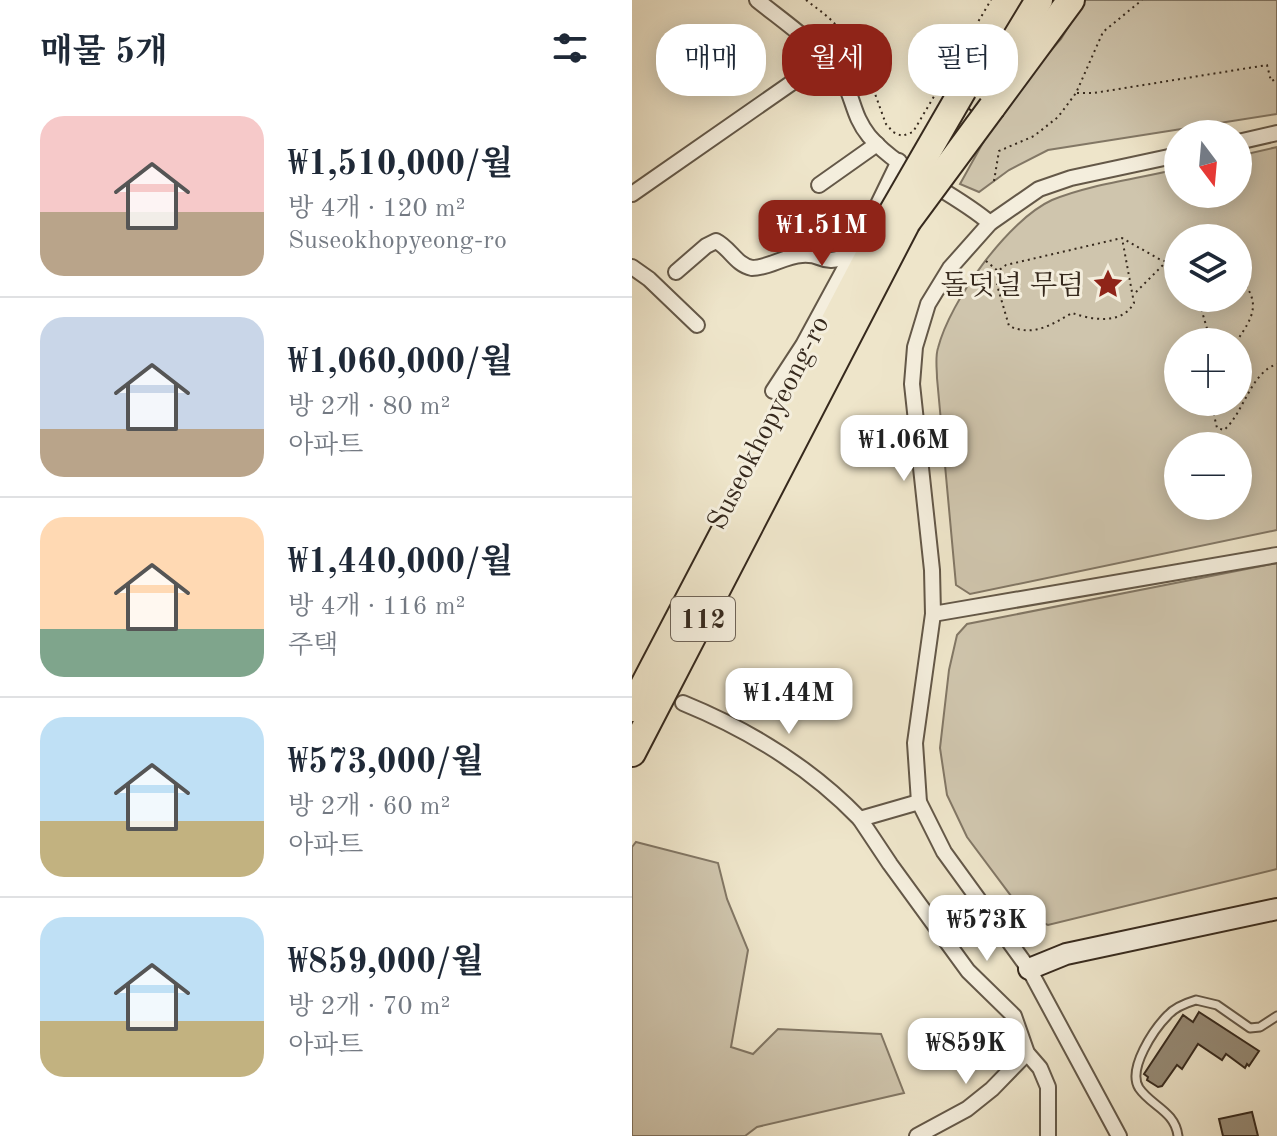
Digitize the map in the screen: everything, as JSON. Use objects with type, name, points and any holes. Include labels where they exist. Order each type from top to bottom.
[{"type":"highway","name":"Suseokhopyeong-ro","points":[[978,99],[1020,0]]},
{"type":"highway","name":"Suseokhopyeong-ro","points":[[632,708],[899,217],[978,99],[1039,0]]},
{"type":"highway","points":[[978,99],[1071,0]]},
{"type":"highway","name":"Suseokhopyeong-ro","points":[[632,753],[899,217]]},
{"type":"street","points":[[757,0],[785,24]]},
{"type":"street","points":[[632,194],[782,90]]},
{"type":"street","points":[[848,96],[854,115],[877,144],[971,206],[990,223]]},
{"type":"street","points":[[1252,139],[1277,133]]},
{"type":"street","points":[[819,185],[877,144]]},
{"type":"street","points":[[1119,1136],[1029,969],[944,852],[919,802],[915,743],[933,614],[932,570],[912,384],[915,347],[928,304],[950,268],[990,223],[1039,189],[1071,178],[1164,158]]},
{"type":"street","points":[[773,391],[794,361],[899,161]]},
{"type":"street","points":[[676,272],[716,241],[748,268],[761,268],[805,254],[830,262],[852,254]]},
{"type":"street","points":[[632,267],[697,325]]},
{"type":"street","points":[[933,614],[1277,555]]},
{"type":"street","points":[[683,703],[733,724],[778,751],[833,790],[860,819],[968,971],[1014,1016],[1027,1053],[1040,1068],[1048,1087],[1048,1136]]},
{"type":"street","points":[[860,819],[919,802]]},
{"type":"street","points":[[1029,969],[1066,954],[1277,909]]},
{"type":"street","points":[[917,1136],[967,1109],[992,1089],[1027,1053]]},
{"type":"lane","points":[[1178,1136],[1170,1115],[1140,1090],[1135,1079],[1136,1065],[1168,1014],[1196,1000],[1217,1005],[1250,1028],[1260,1027],[1277,1016]]},
{"type":"path","points":[[806,0],[837,25],[850,42],[862,62],[886,124],[902,136],[913,132],[991,0]]},
{"type":"path","points":[[994,181],[999,151],[1034,136],[1058,117],[1076,93],[1103,32],[1142,0]]},
{"type":"path","points":[[1076,93],[1094,93],[1267,65],[1271,81],[1277,79]]},
{"type":"path","points":[[1122,238],[1134,293],[1130,311],[1113,318],[1090,319],[1072,313],[1049,327],[1021,332],[1009,326],[997,285],[998,271],[1006,265],[1122,238],[1164,261]]},
{"type":"path","points":[[986,261],[998,271]]},
{"type":"path","points":[[1134,293],[1148,283],[1164,264]]},
{"type":"path","points":[[1246,328],[1254,308],[1252,300]]},
{"type":"path","points":[[1252,389],[1266,370],[1277,364]]},
{"type":"path","points":[[1214,416],[1217,428],[1224,430],[1235,416]]},
{"type":"shaded area","points":[[1085,0],[1277,0],[1277,114],[1239,120],[1164,120],[1164,132],[1048,150],[1009,170],[979,192],[960,184],[1005,103],[1011,96],[1018,96],[1018,88],[1061,39]]},
{"type":"shaded area","points":[[1277,147],[1277,530],[970,594],[956,585],[937,352],[945,329],[968,286],[1017,225],[1052,200],[1098,186],[1164,172],[1164,208],[1252,208],[1252,153]]},
{"type":"shaded area","points":[[1277,563],[1277,869],[1048,925],[1026,916],[967,837],[947,795],[940,748],[949,670],[957,635],[967,624]]},
{"type":"shaded area","points":[[636,842],[718,863],[727,899],[748,950],[731,1047],[753,1054],[778,1029],[881,1034],[904,1093],[757,1127],[745,1136],[632,1136],[632,847]]},
{"type":"building","points":[[1199,1012],[1259,1051],[1249,1066],[1247,1064],[1245,1068],[1226,1054],[1222,1060],[1198,1044],[1182,1069],[1177,1065],[1162,1086],[1158,1087],[1147,1080],[1144,1074],[1183,1015],[1193,1022]]},
{"type":"building","points":[[1252,1112],[1258,1136],[1223,1136],[1219,1119]]},
{"type":"place","name":"돌덧널 무덤","points":[[1108,284]]}]
